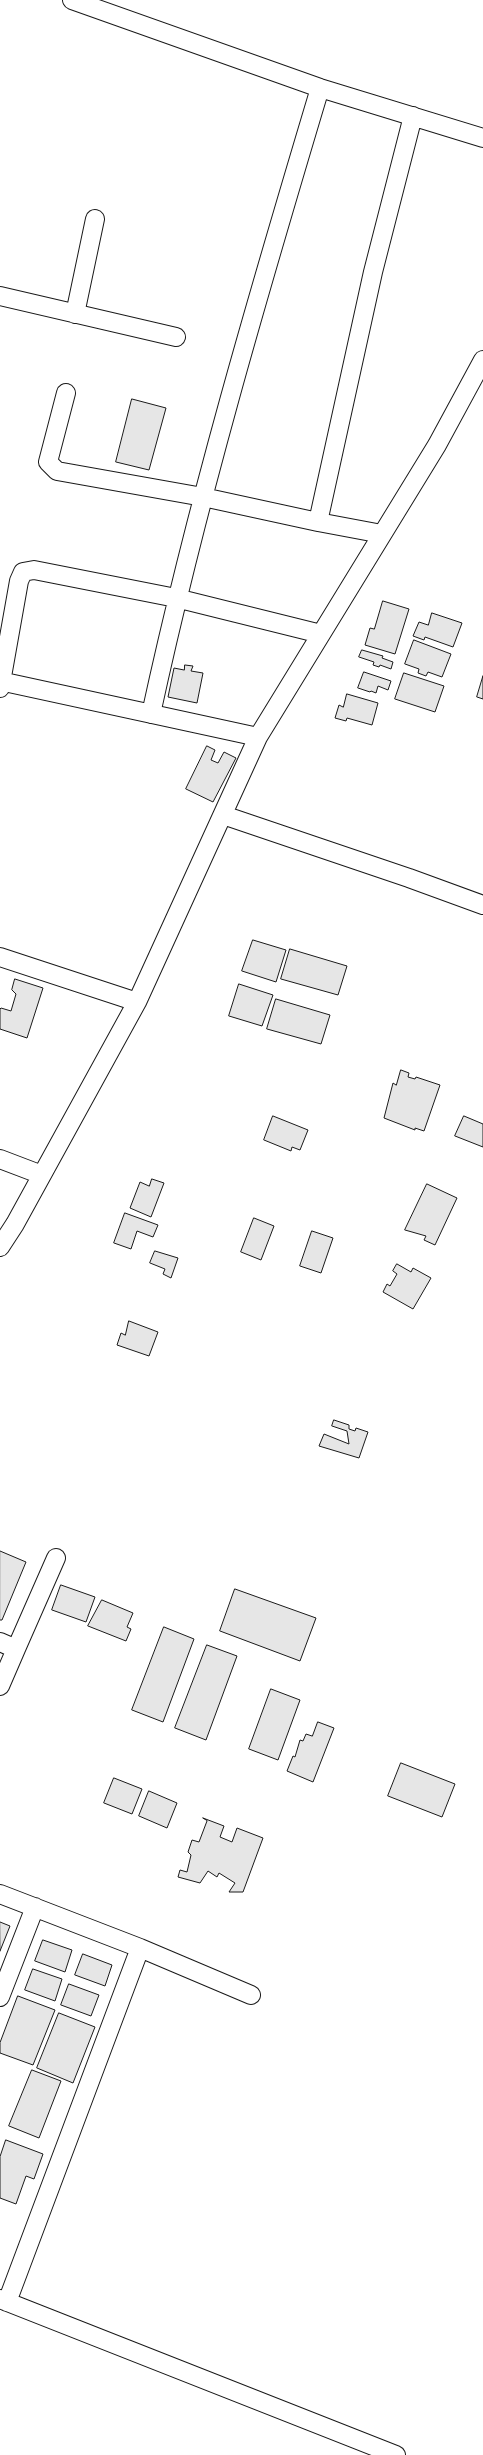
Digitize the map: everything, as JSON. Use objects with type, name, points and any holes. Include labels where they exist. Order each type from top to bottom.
[{"type":"street","points":[[72,0],[320,88],[483,138]]},
{"type":"street","points":[[151,714],[176,598],[241,352],[320,88]]},
{"type":"street","points":[[318,522],[372,272],[413,116]]},
{"type":"street","points":[[75,314],[95,219]]},
{"type":"street","points":[[0,296],[176,337]]},
{"type":"street","points":[[0,1247],[42,1176],[137,1002],[258,737],[437,445],[483,360]]},
{"type":"street","points":[[66,393],[48,462],[57,471],[203,497],[382,534]]},
{"type":"street","points":[[258,737],[1,683],[19,580],[23,572],[34,570],[176,598],[320,634]]},
{"type":"street","points":[[223,815],[483,905]]},
{"type":"street","points":[[0,957],[137,1002]]},
{"type":"street","points":[[0,1159],[42,1176]]},
{"type":"street","points":[[0,1686],[8,1646],[56,1558]]},
{"type":"street","points":[[0,1894],[140,1948],[251,1994]]},
{"type":"street","points":[[0,1998],[35,1907]]},
{"type":"street","points":[[140,1948],[3,2300],[396,2455]]},
{"type":"building","points":[[132,399],[166,408],[149,470],[116,462]]},
{"type":"building","points":[[383,601],[409,609],[395,654],[365,645],[370,628],[374,629]]},
{"type":"building","points":[[432,613],[462,623],[453,647],[425,637],[424,640],[413,636],[419,622],[428,625]]},
{"type":"building","points":[[414,640],[451,654],[442,677],[428,672],[426,676],[418,673],[419,669],[405,664]]},
{"type":"building","points":[[362,650],[383,656],[382,658],[393,662],[391,669],[380,665],[379,667],[373,665],[374,662],[359,657]]},
{"type":"building","points":[[185,665],[193,666],[191,671],[203,673],[197,703],[168,697],[174,668],[184,670]]},
{"type":"building","points":[[364,672],[391,681],[388,690],[378,686],[376,693],[358,688]]},
{"type":"building","points":[[404,673],[444,686],[435,712],[395,699]]},
{"type":"building","points":[[483,676],[483,699],[477,697]]},
{"type":"building","points":[[347,694],[378,703],[372,725],[347,718],[346,721],[335,718],[339,705],[343,707]]},
{"type":"building","points":[[207,746],[215,750],[211,760],[218,763],[224,752],[236,758],[213,802],[186,789]]},
{"type":"building","points":[[253,940],[286,950],[276,982],[242,971]]},
{"type":"building","points":[[290,949],[347,966],[338,995],[281,979]]},
{"type":"building","points":[[15,979],[43,988],[27,1038],[0,1029],[0,1009],[11,1011],[16,994],[12,990]]},
{"type":"building","points":[[239,984],[273,995],[262,1026],[229,1016]]},
{"type":"building","points":[[276,999],[330,1015],[321,1044],[267,1029]]},
{"type":"building","points":[[401,1070],[409,1073],[408,1077],[415,1079],[416,1077],[440,1085],[424,1131],[415,1128],[415,1130],[384,1118],[393,1083],[396,1085]]},
{"type":"building","points":[[273,1116],[308,1130],[300,1150],[292,1147],[291,1151],[264,1140]]},
{"type":"building","points":[[464,1116],[483,1124],[483,1147],[455,1136]]},
{"type":"building","points":[[152,1179],[164,1183],[151,1217],[130,1208],[140,1182],[149,1186]]},
{"type":"building","points":[[427,1184],[457,1198],[435,1245],[424,1240],[426,1236],[405,1230]]},
{"type":"building","points":[[125,1213],[158,1225],[153,1237],[137,1231],[131,1249],[114,1243]]},
{"type":"building","points":[[254,1218],[274,1226],[261,1260],[241,1252]]},
{"type":"building","points":[[312,1231],[333,1238],[321,1273],[300,1266]]},
{"type":"building","points":[[155,1251],[178,1258],[171,1278],[163,1274],[165,1269],[150,1263]]},
{"type":"building","points":[[397,1264],[411,1272],[413,1268],[431,1278],[413,1309],[383,1292],[387,1284],[390,1286],[397,1274],[393,1271]]},
{"type":"building","points":[[129,1321],[158,1332],[149,1356],[117,1345],[121,1333],[125,1335]]},
{"type":"building","points":[[334,1420],[349,1425],[349,1429],[355,1431],[356,1428],[368,1432],[359,1458],[319,1446],[324,1434],[349,1444],[347,1431],[332,1426]]},
{"type":"building","points":[[0,1551],[26,1562],[2,1620],[0,1620]]},
{"type":"building","points":[[61,1585],[95,1597],[86,1622],[52,1610]]},
{"type":"building","points":[[235,1589],[316,1618],[300,1661],[220,1631]]},
{"type":"building","points":[[102,1600],[133,1613],[127,1627],[131,1629],[126,1641],[88,1626]]},
{"type":"building","points":[[164,1627],[194,1639],[163,1722],[132,1710]]},
{"type":"building","points":[[207,1645],[237,1656],[206,1740],[175,1728]]},
{"type":"building","points":[[271,1689],[300,1700],[278,1760],[249,1749]]},
{"type":"building","points":[[318,1722],[334,1728],[313,1782],[287,1771],[293,1756],[295,1757],[300,1740],[303,1741],[306,1734],[312,1736]]},
{"type":"building","points":[[401,1763],[455,1784],[442,1817],[388,1796]]},
{"type":"building","points":[[114,1778],[142,1789],[132,1814],[104,1803]]},
{"type":"building","points":[[149,1791],[177,1803],[167,1828],[139,1816]]},
{"type":"building","points":[[203,1818],[224,1826],[220,1837],[232,1842],[237,1828],[263,1838],[243,1892],[229,1892],[235,1883],[219,1873],[217,1877],[208,1871],[200,1883],[178,1877],[180,1870],[187,1872],[191,1855],[188,1852],[192,1840],[199,1842],[207,1821]]},
{"type":"building","points":[[0,1922],[10,1926],[0,1951]]},
{"type":"building","points":[[43,1940],[72,1950],[65,1972],[35,1961]]},
{"type":"building","points":[[83,1954],[112,1965],[105,1986],[75,1975]]},
{"type":"building","points":[[33,1969],[62,1979],[55,2001],[25,1990]]},
{"type":"building","points":[[69,1984],[99,1995],[91,2016],[61,2005]]},
{"type":"building","points":[[18,1996],[55,2010],[33,2065],[0,2053],[0,2043]]},
{"type":"building","points":[[59,2013],[95,2027],[73,2083],[37,2068]]},
{"type":"building","points":[[32,2070],[61,2081],[39,2138],[9,2126]]},
{"type":"building","points":[[6,2140],[43,2154],[34,2179],[26,2176],[16,2204],[0,2198],[0,2157]]}]
